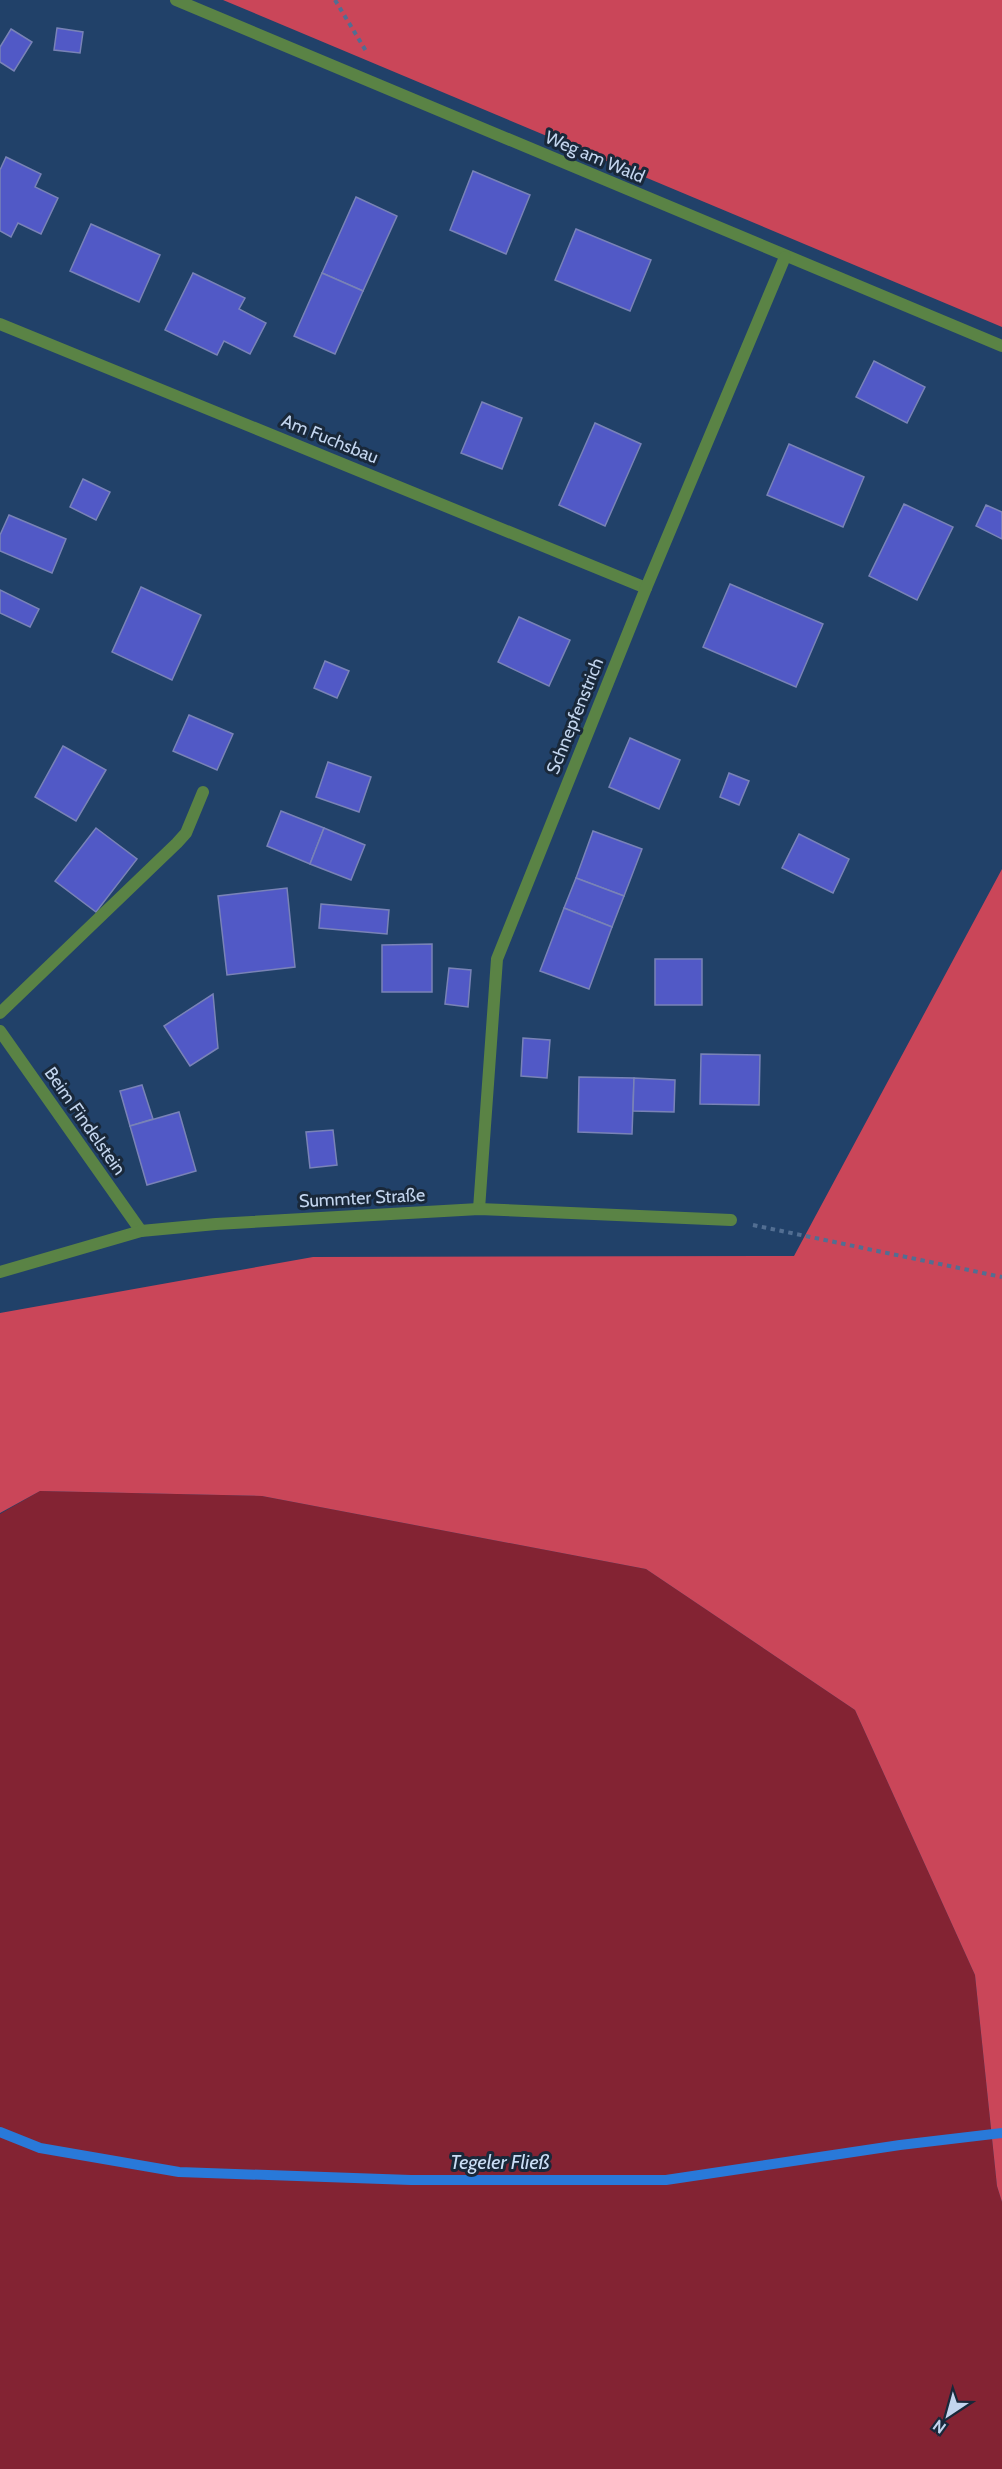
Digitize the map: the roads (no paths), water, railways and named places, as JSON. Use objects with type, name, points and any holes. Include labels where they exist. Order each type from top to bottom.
[{"type":"street","name":"Weg am Wald","points":[[176,0],[1002,346]]},
{"type":"street","name":"Schnepfenstrich","points":[[479,1209],[497,959],[646,588],[785,257]]},
{"type":"street","name":"Am Fuchsbau","points":[[0,324],[646,588]]},
{"type":"street","points":[[0,1014],[177,843],[186,833],[203,792]]},
{"type":"street","name":"Beim Findelstein","points":[[0,1031],[141,1231]]},
{"type":"street","name":"Summter Straße","points":[[0,1272],[141,1231],[216,1224],[479,1209],[731,1221]]},
{"type":"waterway","name":"Tegeler Fließ","points":[[0,2132],[40,2148],[179,2172],[411,2180],[666,2180],[900,2145],[1002,2133]]}]
